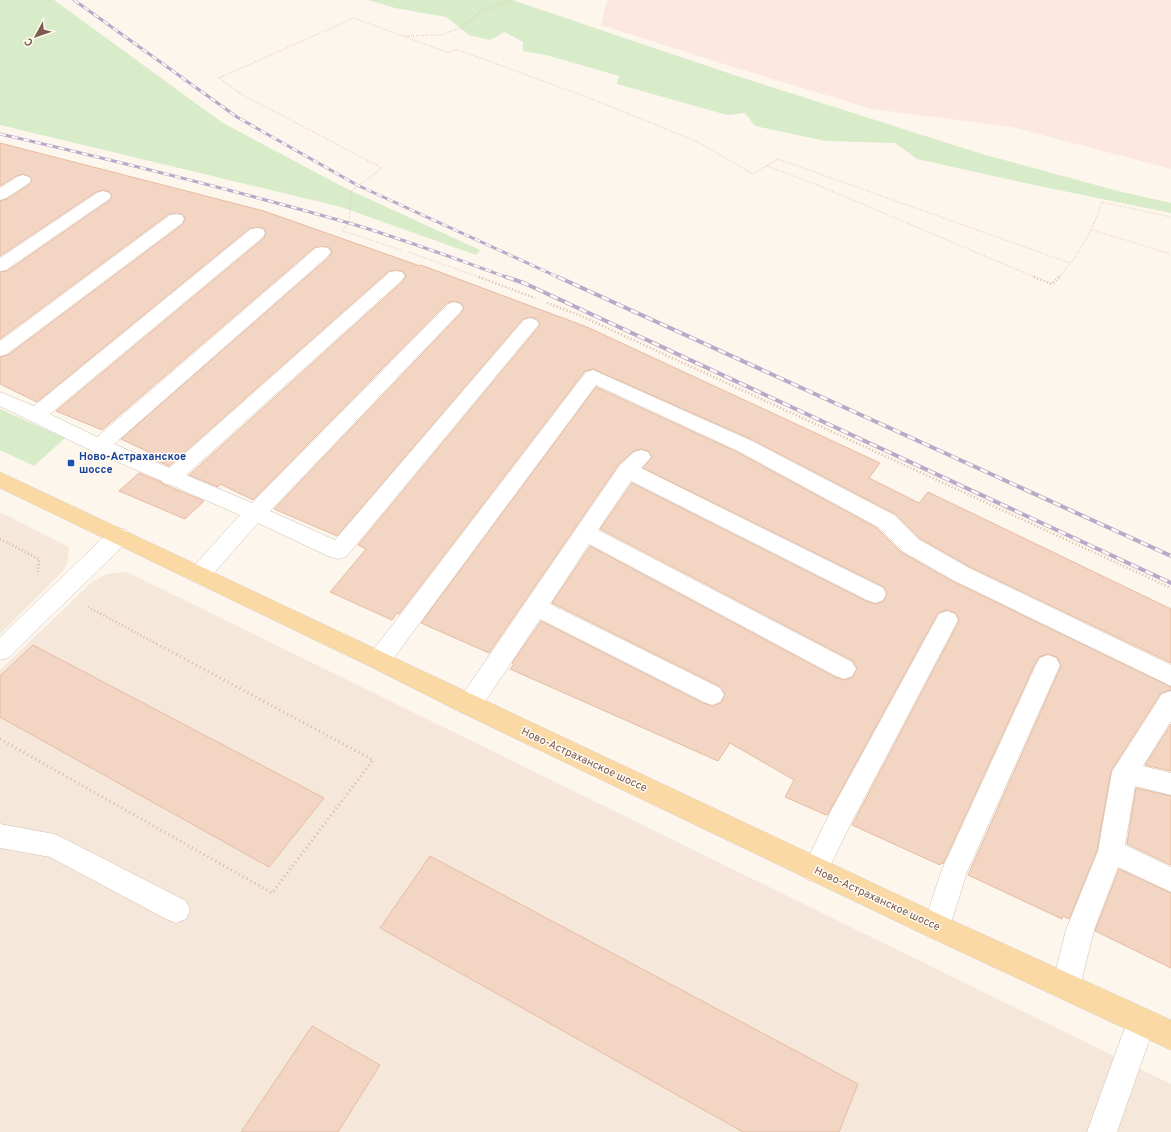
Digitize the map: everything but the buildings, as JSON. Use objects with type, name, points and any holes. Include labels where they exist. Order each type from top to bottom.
[{"type":"main road","name":"Ново-Астраханское шоссе","points":[[0,479],[815,870],[1171,1035]]},
{"type":"street","points":[[0,195],[24,180]]},
{"type":"street","points":[[0,266],[102,196]]},
{"type":"street","points":[[0,350],[176,219]]},
{"type":"street","points":[[36,415],[257,233]]},
{"type":"street","points":[[99,446],[322,252]]},
{"type":"street","points":[[170,478],[396,276]]},
{"type":"street","points":[[199,575],[256,513],[454,308]]},
{"type":"street","points":[[0,398],[99,446],[170,478],[256,513],[338,550],[530,324]]},
{"type":"street","points":[[379,660],[593,376],[745,446],[886,521],[910,545],[961,574],[1171,676]]},
{"type":"street","points":[[469,705],[634,463],[875,594]]},
{"type":"street","points":[[586,533],[844,669]]},
{"type":"street","points":[[0,650],[119,536]]},
{"type":"street","points":[[536,608],[712,694]]},
{"type":"street","points":[[815,870],[840,819],[947,620]]},
{"type":"street","points":[[937,927],[954,872],[1048,665]]},
{"type":"street","points":[[1066,986],[1080,930],[1111,851],[1126,772],[1171,701]]},
{"type":"street","points":[[1126,772],[1171,784]]},
{"type":"street","points":[[0,836],[54,846],[176,910]]},
{"type":"street","points":[[1111,851],[1171,880]]},
{"type":"street","points":[[1102,1132],[1141,1021]]},
{"type":"path","points":[[405,36],[440,35],[460,28],[481,12],[511,0]]},
{"type":"path","points":[[322,252],[349,224],[351,191],[357,185],[373,176],[382,168],[243,95],[219,78],[354,18],[449,53],[456,49],[592,99],[698,142],[754,174],[778,159],[1070,263]]},
{"type":"path","points":[[767,166],[810,182],[1052,284],[1070,263],[1092,230],[1102,202],[1171,217]]},
{"type":"path","points":[[1092,230],[1171,254]]},
{"type":"path","points":[[343,231],[467,272],[537,299]]},
{"type":"path","points":[[544,302],[579,315],[1171,588]]},
{"type":"path","points":[[0,539],[39,559],[38,574]]},
{"type":"path","points":[[0,739],[272,893],[373,760],[82,604]]},
{"type":"shaded area","points":[[607,0],[1171,0],[1171,169],[1012,127],[872,109],[601,25]]},
{"type":"shaded area","points":[[0,512],[69,547],[68,559],[64,570],[0,634]]},
{"type":"shaded area","points":[[127,572],[1171,1084],[1171,1132],[0,1132],[0,670],[92,582],[107,574]]},
{"type":"green space","points":[[0,0],[54,0],[223,123],[345,188],[480,250],[476,255],[341,207],[0,125]]},
{"type":"green space","points":[[368,0],[512,0],[731,74],[982,154],[1118,191],[1171,203],[1171,213],[917,159],[895,143],[826,141],[755,126],[745,113],[727,115],[617,84],[619,76],[546,55],[523,51],[523,42],[505,32],[490,40],[469,35],[446,17],[395,8]]},
{"type":"green space","points":[[0,409],[65,438],[34,466],[0,450]]},
{"type":"railway","points":[[74,0],[237,117],[357,185],[560,278]]},
{"type":"railway","points":[[0,134],[175,176],[349,223],[409,242],[509,278]]},
{"type":"railway","points":[[558,277],[1171,556]]},
{"type":"railway","points":[[509,278],[524,283],[1171,583]]},
{"type":"place","name":"Ново-Астраханское шоссе","points":[[71,463]]}]
